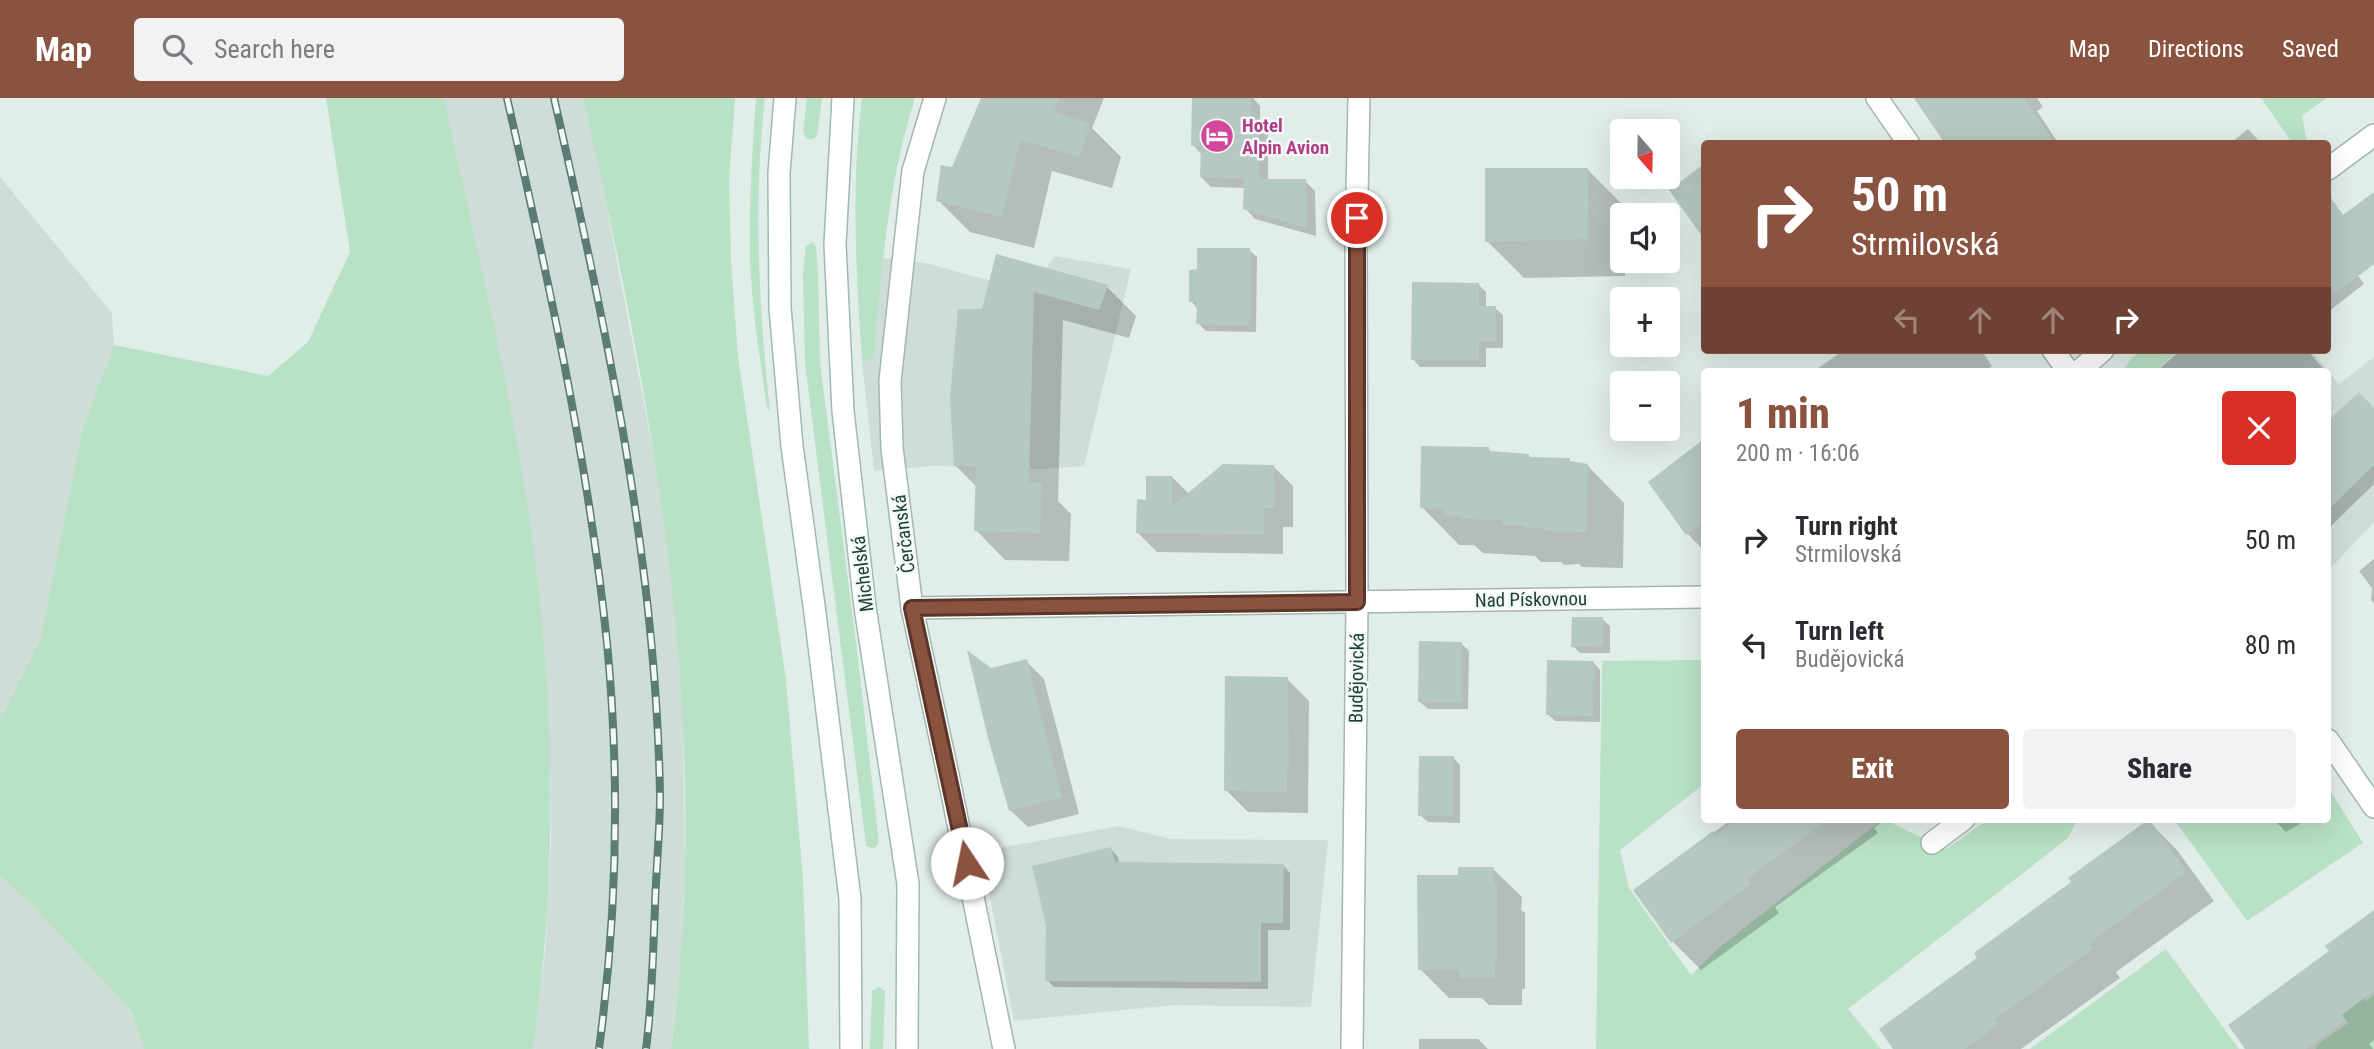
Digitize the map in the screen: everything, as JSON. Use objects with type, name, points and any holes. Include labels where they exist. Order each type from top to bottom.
[{"type":"street","points":[[785,98],[779,173],[780,308],[792,446],[816,613],[850,899],[851,1049]]},
{"type":"street","name":"Michelská","points":[[843,98],[835,244],[844,411],[865,607],[908,884],[907,1049]]},
{"type":"street","name":"Čerčanská","points":[[935,98],[913,171],[890,381],[892,448],[912,608],[1004,1049]]},
{"type":"street","name":"Budějovická","points":[[1352,1049],[1359,98]]},
{"type":"street","points":[[1877,98],[1906,140]]},
{"type":"street","points":[[2331,167],[2374,135]]},
{"type":"street","points":[[2082,368],[2098,354]]},
{"type":"street","name":"Nad Pískovnou","points":[[912,608],[1701,597]]},
{"type":"street","points":[[2331,744],[2374,807]]},
{"type":"street","points":[[1932,843],[1960,823]]},
{"type":"shaded area","points":[[444,98],[583,98],[601,177],[663,503],[677,635],[683,715],[685,868],[681,960],[671,1049],[533,1049],[545,952],[551,841],[551,780],[544,645],[524,488]]},
{"type":"shaded area","points":[[0,177],[112,313],[114,345],[82,430],[40,642],[0,721]]},
{"type":"shaded area","points":[[1054,256],[1131,269],[1084,466],[1042,469],[933,466],[874,471],[862,361],[874,359],[882,258],[925,263],[1040,294],[1047,268]]},
{"type":"shaded area","points":[[2137,354],[2314,354],[2326,368],[2125,368]]},
{"type":"shaded area","points":[[2374,357],[2374,522],[2331,568],[2331,374],[2339,384]]},
{"type":"shaded area","points":[[1119,826],[1171,839],[1328,840],[1311,1007],[1174,1005],[1014,1021],[982,856],[994,849]]},
{"type":"shaded area","points":[[0,876],[32,905],[132,1012],[144,1049],[0,1049]]},
{"type":"green space","points":[[326,98],[444,98],[482,270],[527,501],[547,682],[550,743],[549,866],[541,988],[533,1049],[144,1049],[132,1012],[32,905],[0,876],[0,721],[40,641],[82,430],[114,345],[268,376],[308,342],[350,252]]},
{"type":"green space","points":[[583,98],[735,98],[729,181],[738,357],[786,680],[803,880],[809,1049],[671,1049],[682,929],[685,809],[681,690],[670,570],[633,333]]},
{"type":"green space","points":[[756,98],[765,98],[758,216],[763,334],[770,412],[767,408],[757,334],[750,259]]},
{"type":"green space","points":[[807,98],[822,98],[817,136],[811,140],[806,138],[803,131]]},
{"type":"green space","points":[[862,98],[915,98],[892,195],[874,360],[862,361],[856,262],[856,197]]},
{"type":"green space","points":[[2261,98],[2326,98],[2302,116],[2306,140],[2290,140]]},
{"type":"green space","points":[[813,242],[816,247],[818,274],[820,363],[879,843],[873,849],[866,845],[805,363],[803,274],[806,246]]},
{"type":"green space","points":[[2137,354],[2173,354],[2157,368],[2125,368]]},
{"type":"green space","points":[[1701,660],[1701,786],[1620,850],[1629,888],[1691,975],[1720,947],[1878,823],[1891,823],[1946,849],[1983,823],[2075,823],[2068,838],[1848,1009],[1881,1049],[1596,1049],[1602,661]]},
{"type":"green space","points":[[2331,792],[2363,843],[2247,921],[2177,823],[2331,823]]},
{"type":"green space","points":[[2166,949],[2239,1049],[2030,1049]]},
{"type":"green space","points":[[879,987],[885,991],[883,1049],[870,1049],[872,991]]},
{"type":"green space","points":[[2374,995],[2374,1049],[2316,1049],[2316,1046],[2348,1023],[2340,1012],[2362,996],[2366,1001]]},
{"type":"building","points":[[981,98],[1060,98],[1054,112],[1090,124],[1080,157],[1020,140],[1002,217],[936,201],[941,165],[952,167]]},
{"type":"building","name":"Hotel Alpin Avion","points":[[1192,98],[1251,98],[1251,123],[1259,123],[1259,179],[1306,179],[1306,228],[1243,209],[1244,179],[1200,177],[1201,146],[1191,146]]},
{"type":"building","points":[[1914,98],[2024,98],[2052,140],[1942,140]]},
{"type":"building","points":[[1701,166],[1701,235],[1669,190],[1680,189],[1680,182]]},
{"type":"building","points":[[1485,168],[1588,168],[1588,239],[1485,242]]},
{"type":"building","points":[[2374,192],[2374,264],[2331,297],[2331,198],[2343,215]]},
{"type":"building","points":[[1197,248],[1250,248],[1250,326],[1196,324],[1197,302],[1189,302],[1189,270],[1197,269]]},
{"type":"building","points":[[996,254],[1108,285],[1099,310],[1034,292],[1029,482],[1042,483],[1040,533],[974,531],[976,467],[954,466],[950,397],[958,309],[982,309]]},
{"type":"building","points":[[1412,282],[1479,283],[1479,306],[1496,306],[1496,342],[1479,341],[1479,360],[1411,360]]},
{"type":"building","points":[[2359,392],[2374,408],[2374,465],[2331,507],[2331,418]]},
{"type":"building","points":[[1701,441],[1701,524],[1686,535],[1648,482]]},
{"type":"building","points":[[1421,446],[1489,447],[1489,451],[1529,454],[1529,457],[1570,458],[1570,461],[1588,464],[1586,532],[1525,529],[1525,526],[1502,525],[1502,520],[1444,517],[1444,509],[1420,508]]},
{"type":"building","points":[[1223,464],[1274,465],[1274,508],[1264,508],[1264,535],[1136,533],[1137,499],[1146,500],[1146,476],[1172,476],[1172,506]]},
{"type":"building","points":[[1572,617],[1603,617],[1603,646],[1571,647]]},
{"type":"building","points":[[1419,641],[1462,642],[1462,703],[1418,702]]},
{"type":"building","points":[[967,650],[991,668],[1027,659],[1062,797],[1009,811]]},
{"type":"building","points":[[1547,660],[1594,661],[1593,716],[1546,715]]},
{"type":"building","points":[[1225,676],[1288,677],[1287,792],[1224,791]]},
{"type":"building","points":[[1419,756],[1454,756],[1453,816],[1418,816]]},
{"type":"building","points":[[1732,823],[1824,823],[1748,878],[1751,884],[1671,943],[1633,890],[1713,831],[1716,835]]},
{"type":"building","points":[[2144,823],[2152,823],[2187,872],[2089,943],[2093,949],[1994,1020],[1998,1025],[1964,1049],[1893,1049],[1879,1029],[1977,958],[1974,953],[2071,882],[2068,878]]},
{"type":"building","points":[[1111,847],[1115,862],[1284,864],[1283,923],[1261,923],[1261,982],[1045,981],[1046,925],[1032,866]]},
{"type":"building","points":[[1458,867],[1494,867],[1494,883],[1497,883],[1495,978],[1459,978],[1459,970],[1418,970],[1417,875],[1458,875]]},
{"type":"building","points":[[2374,910],[2374,991],[2342,1015],[2346,1020],[2306,1049],[2245,1049],[2228,1025],[2329,951],[2325,946]]},
{"type":"railway","points":[[507,98],[552,301],[578,437],[607,643],[614,744],[615,846],[610,948],[599,1049]]},
{"type":"railway","points":[[554,98],[592,270],[625,444],[649,619],[660,795],[646,1049]]},
{"type":"place","name":"Hotel Alpin Avion","points":[[1217,136]]},
{"type":"route","points":[[967,863],[912,608],[1357,602],[1357,218]]}]
